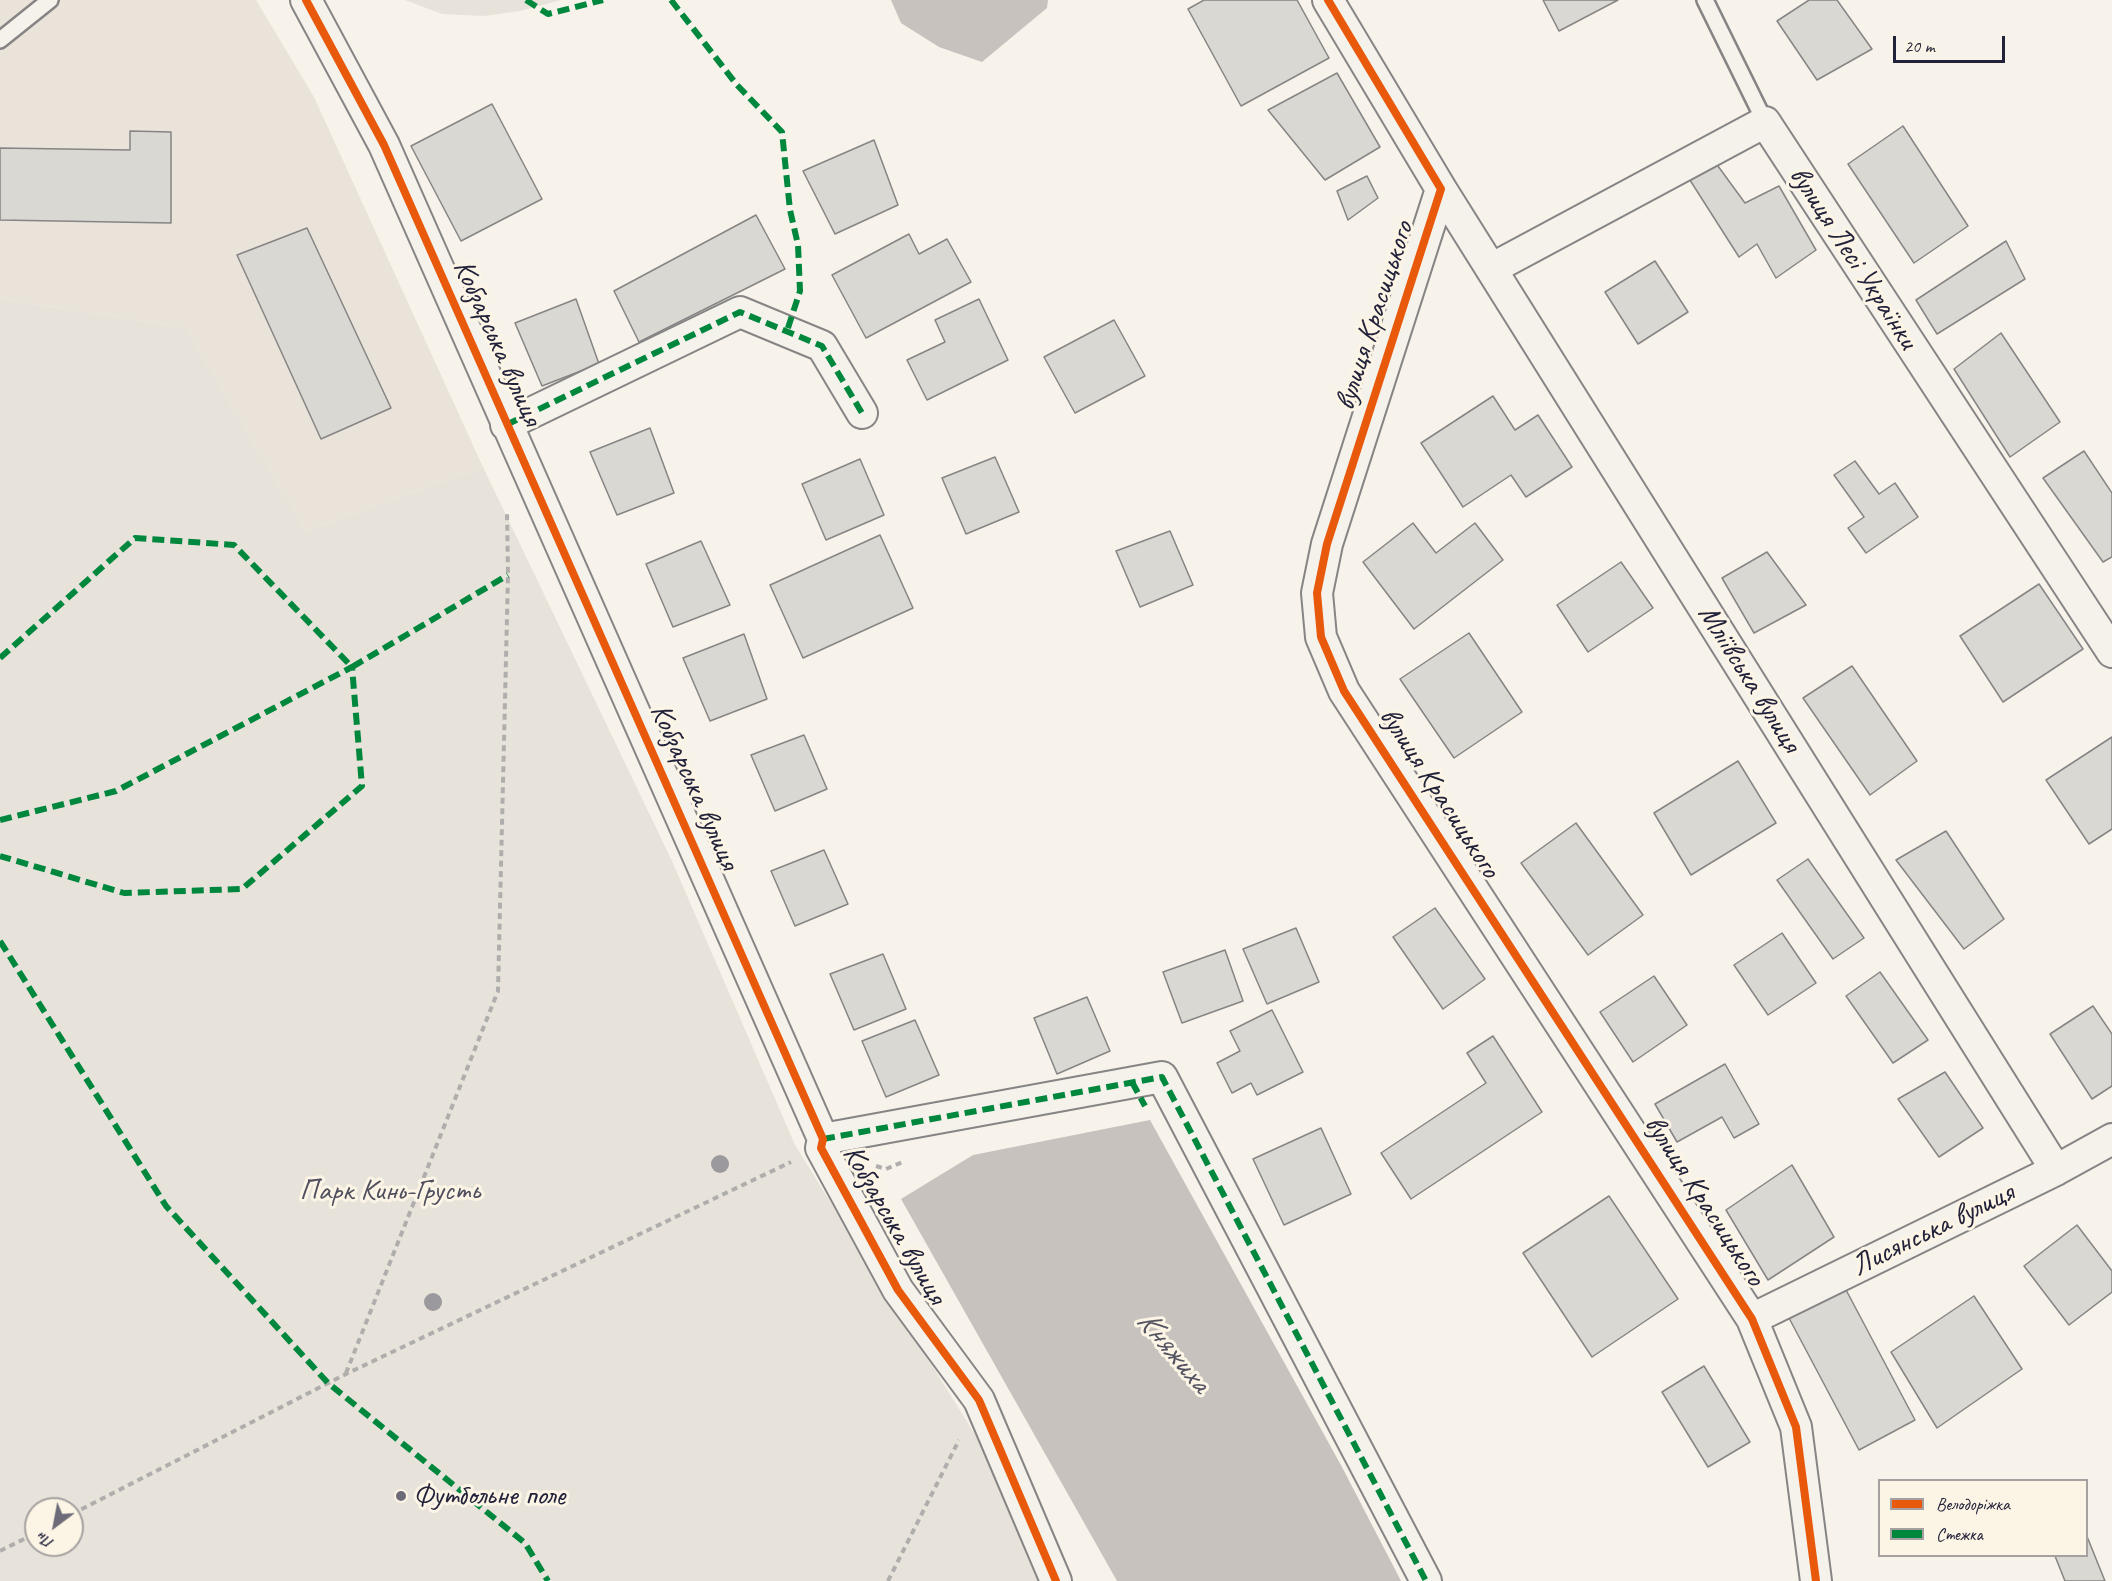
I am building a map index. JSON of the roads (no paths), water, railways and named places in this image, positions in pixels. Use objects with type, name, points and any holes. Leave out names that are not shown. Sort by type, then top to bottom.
[{"type":"street","name":"Кобзарська вулиця","points":[[306,0],[384,145],[822,1143],[898,1290],[979,1401],[1056,1581]]},
{"type":"street","name":"вулиця Красицького","points":[[1328,0],[1441,189],[1327,544],[1317,593],[1321,637],[1344,690],[1752,1318],[1796,1427],[1816,1581]]},
{"type":"street","points":[[1491,269],[1765,122]]},
{"type":"street","name":"вулиця Лесі Українки","points":[[1765,122],[2112,652]]},
{"type":"street","name":"Мліївська вулиця","points":[[1441,189],[2056,1170]]},
{"type":"street","points":[[506,425],[740,312],[822,346],[862,413]]},
{"type":"street","points":[[822,1143],[1162,1077],[1426,1581]]},
{"type":"street","name":"Лисянська вулиця","points":[[1752,1318],[2056,1170],[2112,1139]]},
{"type":"lane","points":[[0,40],[50,0]]},
{"type":"lane","points":[[1705,0],[1765,122]]},
{"type":"water","points":[[891,0],[1048,0],[1047,8],[982,62],[939,47],[901,23]]},
{"type":"water","name":"Княжиха","points":[[1150,1120],[1342,1467],[1401,1581],[1117,1581],[901,1199],[973,1155]]},
{"type":"place","name":"Футбольне поле","points":[[401,1496]]},
{"type":"park label","name":"Парк Кинь-Грусть","points":[[390,1191]]}]
